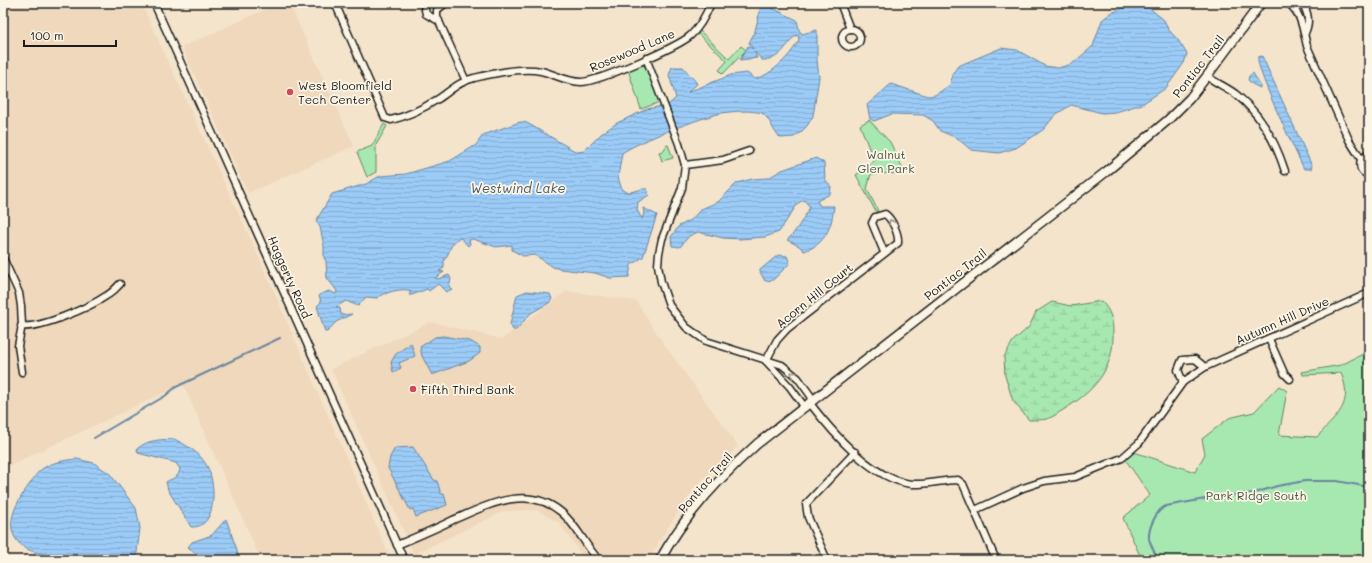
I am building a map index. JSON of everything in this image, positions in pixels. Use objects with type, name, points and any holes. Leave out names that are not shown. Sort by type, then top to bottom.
[{"type":"main road","name":"Pontiac Trail","points":[[660,560],[685,522],[730,468],[809,402],[1130,152],[1178,111],[1207,76],[1261,3]]},
{"type":"street","name":"Haggerty Road","points":[[154,3],[404,560]]},
{"type":"street","name":"Rosewood Lane","points":[[335,3],[388,120],[418,111],[466,81],[494,74],[530,70],[545,72],[572,82],[583,82],[598,79],[689,37],[702,21],[711,3]]},
{"type":"street","points":[[426,3],[424,5],[426,14],[439,21]]},
{"type":"street","points":[[445,3],[437,10],[439,21],[466,81]]},
{"type":"street","points":[[840,3],[850,29]]},
{"type":"street","points":[[1288,3],[1297,12],[1305,33],[1307,46],[1349,140],[1361,159],[1361,170],[1369,175]]},
{"type":"street","points":[[1302,3],[1308,14],[1309,25],[1305,33]]},
{"type":"street","points":[[646,58],[675,133],[685,165],[682,188],[662,239],[659,253],[658,265],[661,282],[669,305],[686,327],[706,341],[782,364],[790,371],[809,402],[826,424],[874,468],[899,482],[930,484],[958,480],[962,484],[975,510],[996,560]]},
{"type":"street","points":[[1207,76],[1239,96],[1261,121],[1275,147],[1285,171]]},
{"type":"street","points":[[685,165],[723,160],[749,151]]},
{"type":"street","points":[[1361,159],[1369,154]]},
{"type":"street","name":"Acorn Hill Court","points":[[766,360],[777,340],[787,328],[884,252],[894,246],[898,239],[892,221],[885,214],[875,217],[872,224],[884,252]]},
{"type":"street","points":[[3,258],[18,293],[21,306],[21,326],[18,346],[22,372]]},
{"type":"street","points":[[21,326],[38,326],[50,322],[107,296],[120,284]]},
{"type":"street","name":"Autumn Hill Drive","points":[[975,510],[1023,488],[1044,481],[1075,477],[1122,458],[1139,443],[1183,382],[1205,367],[1369,293]]},
{"type":"street","points":[[1269,339],[1284,373],[1290,379]]},
{"type":"street","points":[[1183,382],[1178,370],[1182,360],[1195,358],[1205,367]]},
{"type":"street","points":[[766,360],[790,387],[809,402]]},
{"type":"street","points":[[827,560],[808,517],[806,504],[855,452]]},
{"type":"street","points":[[397,545],[491,504],[509,498],[524,497],[541,501],[562,513],[599,560]]},
{"type":"shaded area","points":[[3,3],[141,3],[261,262],[391,560],[261,560],[183,384],[6,467],[3,460]]},
{"type":"shaded area","name":"West Bloomfield Tech Center","points":[[280,3],[289,3],[354,146],[248,193],[182,47]]},
{"type":"shaded area","points":[[567,291],[636,301],[663,343],[738,446],[695,487],[666,530],[649,560],[586,560],[559,523],[537,510],[504,511],[414,554],[331,369],[431,322],[502,339]]},
{"type":"green space","points":[[699,30],[729,59],[741,46],[746,50],[723,74],[719,70],[727,61],[697,33]]},
{"type":"green space","points":[[641,65],[646,67],[660,102],[641,109],[628,70]]},
{"type":"green space","name":"Walnut Glen Park","points":[[869,120],[890,142],[905,173],[871,174],[867,189],[878,211],[876,212],[856,175],[874,161],[860,125]]},
{"type":"green space","points":[[384,124],[387,126],[376,145],[376,172],[367,177],[357,152],[372,146]]},
{"type":"green space","points":[[667,145],[673,158],[662,161],[659,152],[663,151]]},
{"type":"green space","points":[[1101,301],[1109,312],[1113,329],[1110,359],[1100,379],[1084,396],[1053,416],[1047,419],[1029,420],[1013,401],[1005,376],[1004,357],[1013,341],[1029,327],[1036,312],[1052,302],[1071,306]]},
{"type":"green space","name":"Park Ridge South","points":[[1369,339],[1369,557],[1366,560],[1142,560],[1123,518],[1150,495],[1125,459],[1134,452],[1195,472],[1205,454],[1202,439],[1229,418],[1254,412],[1279,386],[1287,391],[1279,435],[1317,437],[1337,416],[1341,409],[1346,393],[1345,384],[1341,373],[1303,375],[1302,372],[1341,365],[1363,354]]},
{"type":"water","points":[[1135,3],[1147,6],[1164,20],[1168,29],[1178,40],[1187,54],[1184,63],[1166,88],[1142,104],[1116,112],[1102,113],[1071,105],[1055,115],[1044,129],[1016,148],[999,153],[971,150],[957,138],[940,131],[933,121],[923,115],[892,114],[874,121],[870,119],[867,105],[891,84],[928,96],[935,95],[950,85],[953,73],[958,66],[1001,48],[1017,50],[1045,66],[1058,68],[1072,64],[1093,46],[1102,20],[1111,13]]},
{"type":"water","name":"Westwind Lake","points":[[766,5],[797,20],[799,30],[802,34],[817,30],[817,60],[819,77],[813,116],[807,126],[800,133],[794,137],[781,138],[762,113],[742,111],[722,113],[700,119],[671,130],[642,142],[622,153],[618,177],[622,190],[632,192],[647,189],[649,195],[638,202],[637,210],[642,219],[644,213],[643,208],[657,215],[643,257],[631,265],[629,277],[610,278],[595,273],[560,269],[553,267],[535,255],[523,256],[512,250],[512,245],[496,247],[473,239],[469,240],[470,244],[468,246],[461,238],[452,244],[444,260],[444,268],[439,271],[444,272],[435,278],[438,279],[449,275],[451,279],[449,286],[452,289],[446,292],[438,284],[429,291],[427,289],[412,295],[409,295],[411,291],[398,290],[384,294],[377,298],[366,297],[358,306],[346,301],[336,307],[340,308],[341,315],[352,314],[336,322],[327,332],[325,332],[317,306],[321,302],[319,295],[329,291],[336,294],[337,291],[327,278],[324,246],[320,227],[316,221],[332,194],[366,184],[380,176],[406,174],[450,161],[476,145],[483,135],[520,122],[527,123],[573,150],[578,152],[584,151],[601,134],[617,123],[647,109],[668,105],[676,98],[669,75],[672,67],[683,67],[696,82],[697,84],[688,92],[731,75],[747,73],[755,79],[761,77],[780,64],[796,46],[799,40],[798,35],[795,36],[777,56],[768,60],[762,60],[754,51],[757,58],[740,60],[748,46],[753,49],[749,43],[755,31],[761,6]]},
{"type":"water","points":[[1262,56],[1312,166],[1311,169],[1304,169],[1269,93],[1259,65],[1258,57]]},
{"type":"water","points":[[1253,73],[1260,85],[1260,88],[1248,80],[1249,76]]},
{"type":"water","points":[[816,158],[824,163],[825,179],[831,187],[830,194],[817,201],[820,206],[834,206],[829,228],[826,234],[822,240],[811,248],[804,251],[799,246],[787,240],[796,230],[810,207],[804,200],[798,203],[779,232],[765,237],[740,239],[723,238],[698,232],[689,236],[680,247],[672,246],[671,237],[679,226],[691,220],[701,209],[718,202],[737,183],[752,179],[768,178],[782,170]]},
{"type":"water","points":[[778,255],[787,256],[790,263],[773,280],[765,281],[760,270]]},
{"type":"water","points":[[527,291],[550,294],[552,299],[549,303],[531,313],[516,330],[513,330],[510,324],[517,295]]},
{"type":"water","points":[[443,336],[470,341],[480,347],[480,353],[469,361],[432,375],[422,356],[420,347],[435,337]]},
{"type":"water","points":[[411,343],[415,356],[399,363],[401,368],[393,372],[391,362],[396,354]]},
{"type":"water","points":[[174,439],[197,453],[204,461],[210,473],[213,493],[212,503],[210,513],[206,521],[200,526],[191,527],[168,490],[166,482],[178,475],[180,469],[176,463],[138,453],[137,449],[145,443]]},
{"type":"water","points":[[413,447],[434,480],[437,481],[441,494],[444,494],[447,505],[416,517],[413,509],[410,510],[388,468],[390,457],[395,448]]},
{"type":"water","points":[[77,459],[94,463],[110,474],[136,508],[140,528],[136,560],[79,560],[50,556],[25,548],[17,541],[13,534],[12,517],[19,500],[35,476],[40,470],[54,463]]},
{"type":"water","points":[[226,519],[237,550],[238,560],[205,557],[199,555],[188,547],[192,542],[212,535]]},
{"type":"waterway","points":[[94,438],[165,396],[176,387],[280,338]]},
{"type":"waterway","points":[[1158,560],[1150,542],[1149,535],[1151,525],[1156,516],[1159,511],[1166,506],[1222,496],[1255,493],[1277,486],[1305,481],[1337,481],[1369,487]]},
{"type":"place","name":"West Bloomfield Tech Center","points":[[290,92]]},
{"type":"place","name":"Fifth Third Bank","points":[[413,389]]}]
